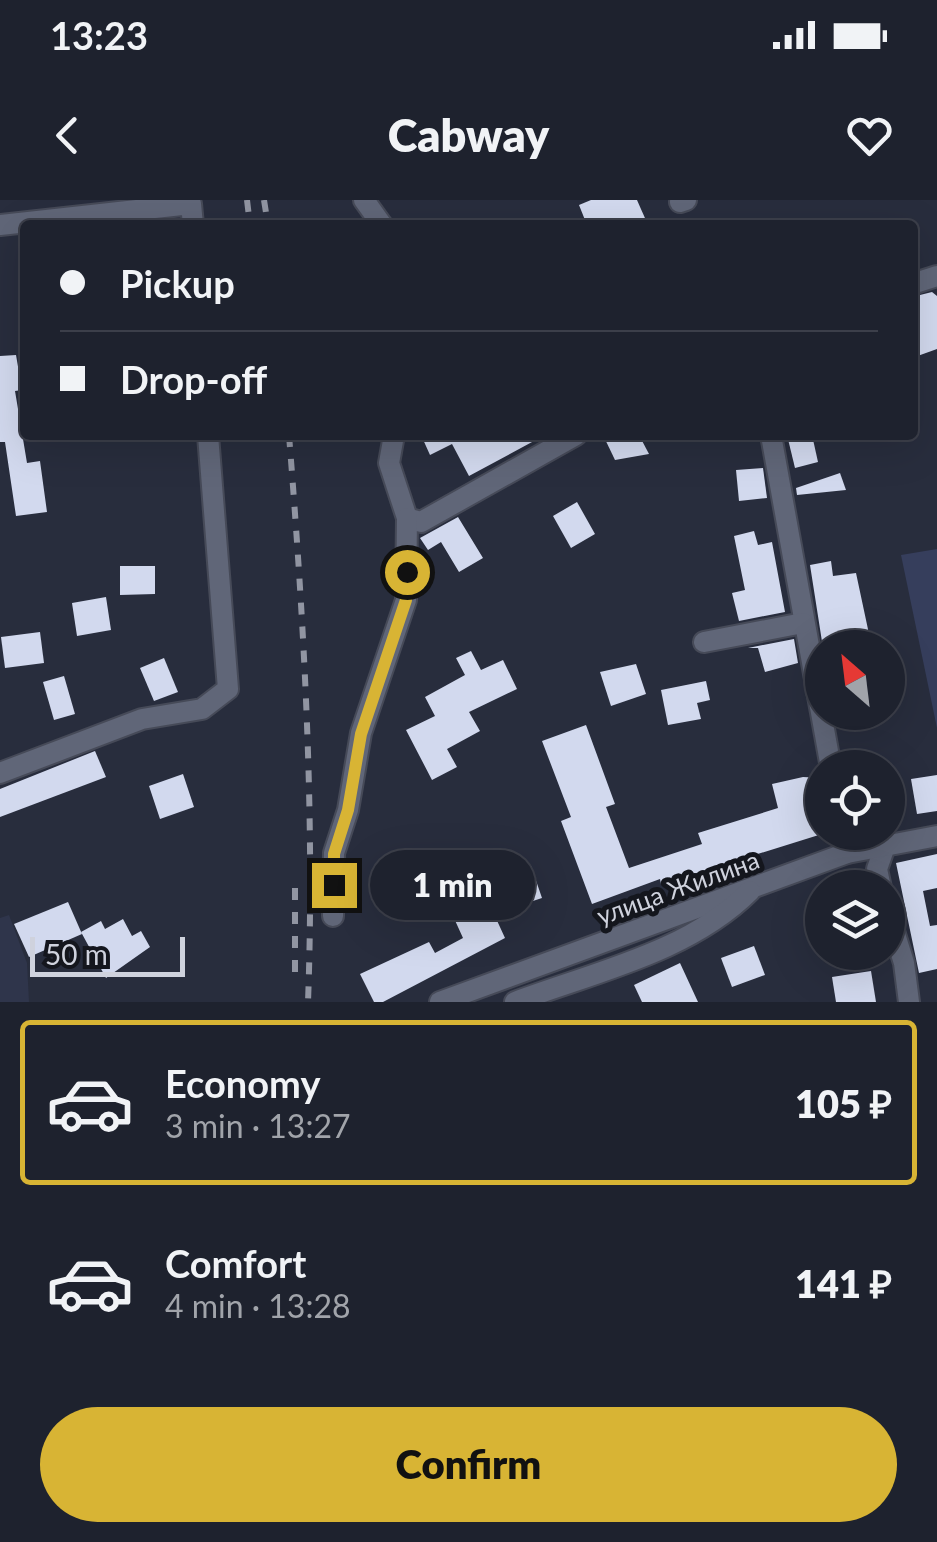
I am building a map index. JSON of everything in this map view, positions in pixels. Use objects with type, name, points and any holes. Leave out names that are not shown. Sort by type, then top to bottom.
[{"type":"street","points":[[87,220],[192,214]]},
{"type":"street","points":[[0,773],[142,718],[202,709],[228,689],[208,440]]},
{"type":"street","points":[[333,916],[334,854],[348,810],[361,734],[406,600],[414,520],[389,463],[393,440]]},
{"type":"street","points":[[414,520],[566,440]]},
{"type":"street","points":[[772,440],[828,750]]},
{"type":"street","points":[[704,642],[803,622]]},
{"type":"street","name":"улица Жилина","points":[[905,842],[937,836]]},
{"type":"street","name":"улица Жилина","points":[[440,1002],[754,887],[831,850]]},
{"type":"street","points":[[515,1002],[691,936],[730,910],[754,887]]},
{"type":"street","points":[[905,970],[909,1002]]},
{"type":"shaded area","points":[[937,549],[937,728],[901,555]]},
{"type":"shaded area","points":[[9,915],[27,963],[29,1002],[0,1002],[0,918]]},
{"type":"building","points":[[591,200],[637,200],[646,220],[585,220],[579,205]]},
{"type":"building","points":[[932,292],[937,296],[937,349],[918,356],[918,296]]},
{"type":"building","points":[[16,355],[20,440],[23,440],[27,463],[40,461],[47,512],[16,516],[5,442],[0,442],[0,356]]},
{"type":"building","points":[[423,440],[536,440],[469,476],[452,444],[430,455]]},
{"type":"building","points":[[605,440],[642,440],[649,454],[615,460]]},
{"type":"building","points":[[788,440],[813,440],[818,462],[795,468]]},
{"type":"building","points":[[763,468],[767,498],[739,501],[736,470]]},
{"type":"building","points":[[840,473],[846,490],[797,495],[796,488]]},
{"type":"building","points":[[577,502],[595,534],[571,548],[553,516]]},
{"type":"building","points":[[458,517],[483,558],[459,572],[441,542],[428,550],[420,538]]},
{"type":"building","points":[[754,531],[758,545],[772,542],[785,612],[739,621],[732,593],[745,590],[734,536]]},
{"type":"building","points":[[831,561],[833,576],[856,573],[868,630],[820,630],[810,565]]},
{"type":"building","points":[[120,566],[155,566],[155,594],[120,595]]},
{"type":"building","points":[[106,597],[111,630],[77,636],[72,603]]},
{"type":"building","points":[[40,632],[44,663],[5,668],[1,637]]},
{"type":"building","points":[[794,639],[798,663],[765,672],[758,648],[748,648]]},
{"type":"building","points":[[471,651],[481,670],[503,660],[517,689],[469,712],[480,731],[447,749],[457,767],[432,780],[406,730],[435,716],[425,697],[465,675],[456,658]]},
{"type":"building","points":[[164,658],[178,692],[154,701],[140,668]]},
{"type":"building","points":[[636,664],[646,694],[611,706],[600,672]]},
{"type":"building","points":[[64,676],[75,714],[54,720],[43,682]]},
{"type":"building","points":[[706,681],[710,700],[697,703],[701,719],[668,725],[661,690]]},
{"type":"building","points":[[586,725],[615,804],[606,807],[629,868],[702,844],[698,833],[778,808],[772,784],[803,777],[805,839],[661,884],[660,879],[592,904],[561,821],[571,817],[542,741]]},
{"type":"building","points":[[95,751],[106,777],[0,817],[0,789]]},
{"type":"building","points":[[183,774],[194,807],[160,819],[149,786]]},
{"type":"building","points":[[937,775],[937,811],[917,814],[911,779]]},
{"type":"building","points":[[937,854],[937,888],[923,891],[930,926],[937,925],[937,969],[919,973],[905,906],[905,870],[897,870],[896,863]]},
{"type":"building","points":[[531,866],[542,898],[494,914],[505,938],[383,1002],[374,1002],[360,974],[429,942],[435,953],[463,938],[448,905],[500,881],[499,877]]},
{"type":"building","points":[[68,902],[82,934],[29,957],[14,924]]},
{"type":"building","points":[[123,919],[132,936],[141,931],[150,947],[106,978],[81,932],[101,921],[105,929]]},
{"type":"building","points":[[754,946],[765,975],[732,987],[721,958]]},
{"type":"building","points":[[680,963],[698,1002],[642,1002],[634,985]]},
{"type":"building","points":[[871,971],[876,1002],[836,1002],[832,977]]},
{"type":"railway","points":[[247,200],[249,220]]},
{"type":"railway","points":[[264,200],[267,220]]},
{"type":"railway","points":[[289,440],[307,718],[308,1002]]},
{"type":"railway","points":[[295,887],[295,972]]},
{"type":"route","points":[[334,885],[334,854],[348,810],[361,734],[406,600],[407,572]]}]
